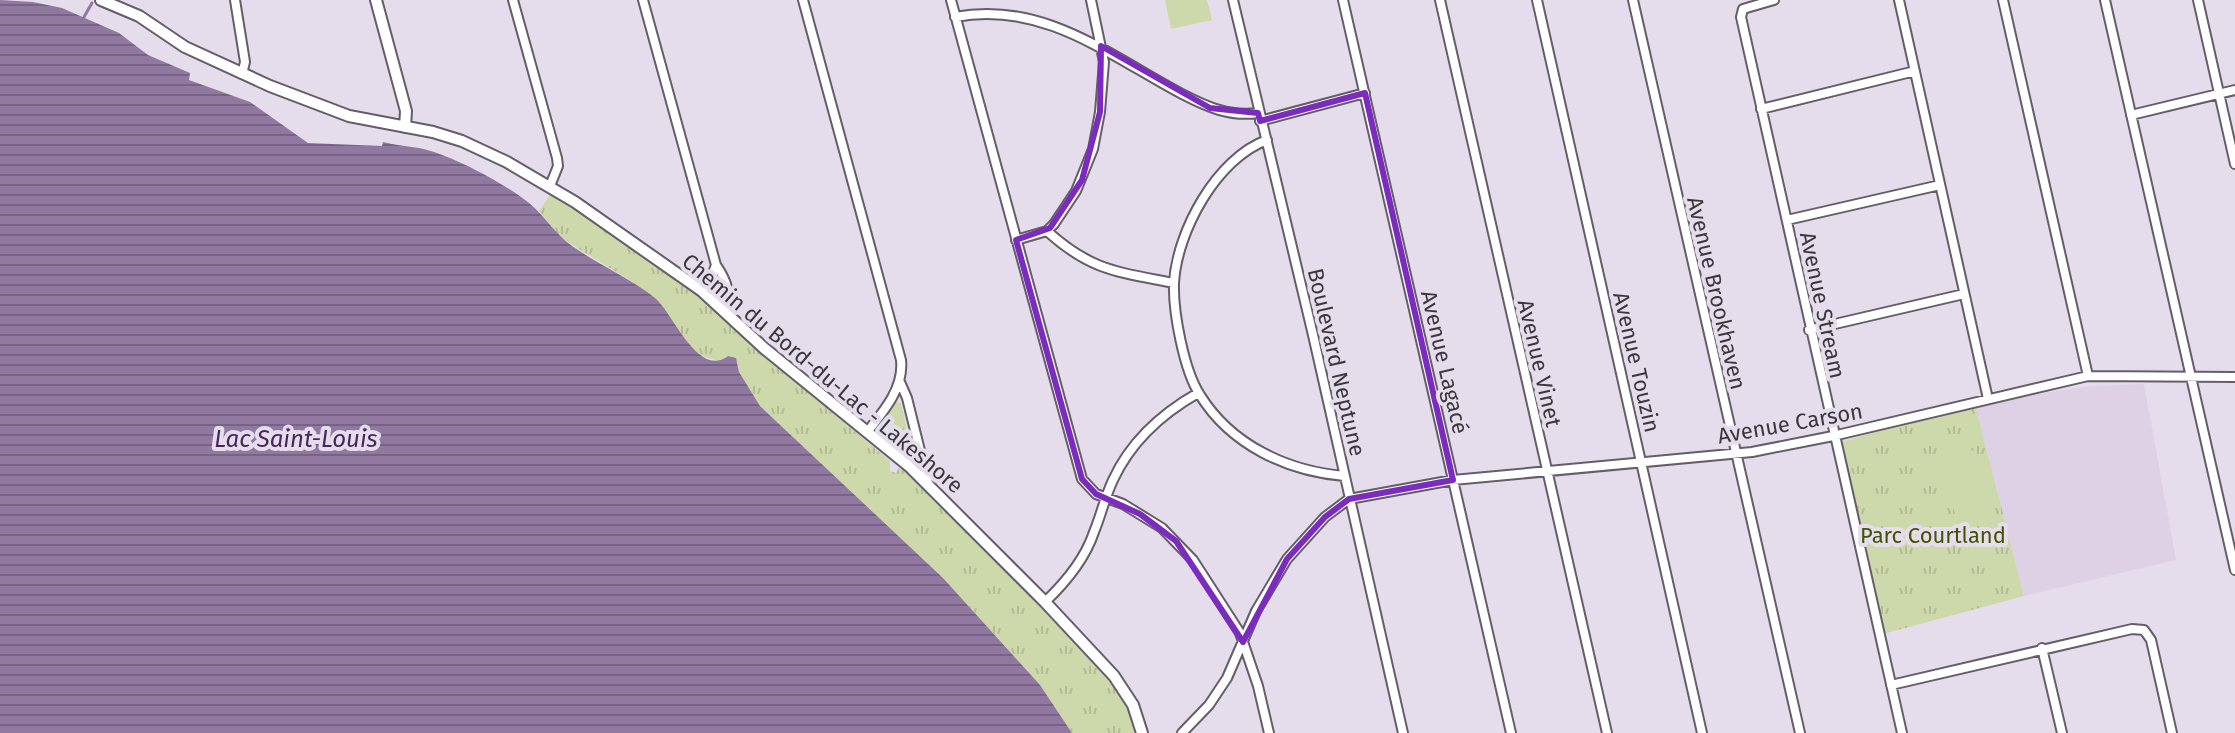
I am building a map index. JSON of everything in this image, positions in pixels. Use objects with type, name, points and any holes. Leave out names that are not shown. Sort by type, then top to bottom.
[{"type":"street","name":"Chemin du Bord-du-Lac - Lakeshore","points":[[101,0],[145,18],[185,47],[242,74],[338,112],[462,141],[507,162],[550,186],[702,291],[765,349],[928,483],[1045,602],[1124,689],[1142,733]]},
{"type":"street","points":[[235,0],[245,62],[242,74]]},
{"type":"street","points":[[376,0],[406,111],[405,127]]},
{"type":"street","points":[[513,0],[557,158],[558,166],[550,186]]},
{"type":"street","points":[[643,0],[716,265],[729,298],[724,310]]},
{"type":"street","points":[[803,0],[900,354],[900,382],[907,398],[928,483]]},
{"type":"street","points":[[951,0],[1080,475],[1091,491],[1148,518],[1182,547],[1216,594],[1243,642],[1269,733]]},
{"type":"street","points":[[1016,240],[1047,231],[1076,191],[1095,142],[1103,78],[1101,46],[1091,0]]},
{"type":"street","name":"Boulevard Neptune","points":[[1233,0],[1403,733]]},
{"type":"street","name":"Avenue Lagacé","points":[[1343,0],[1511,733]]},
{"type":"street","name":"Avenue Vinet","points":[[1440,0],[1607,733]]},
{"type":"street","name":"Avenue Touzin","points":[[1537,0],[1702,733]]},
{"type":"street","name":"Avenue Brookhaven","points":[[1633,0],[1800,733]]},
{"type":"street","name":"Avenue Stream","points":[[1774,0],[1743,9],[1741,17],[1902,733]]},
{"type":"street","points":[[1899,0],[1988,399]]},
{"type":"street","points":[[2003,0],[2088,376]]},
{"type":"street","points":[[2105,0],[2235,570]]},
{"type":"street","points":[[2198,0],[2235,164]]},
{"type":"street","points":[[955,17],[992,11],[1035,16],[1101,46],[1210,108],[1259,117],[1365,93]]},
{"type":"street","points":[[1761,109],[1915,71]]},
{"type":"street","points":[[2131,115],[2235,90]]},
{"type":"street","points":[[1267,140],[1248,148],[1220,175],[1202,200],[1181,250],[1174,283],[1186,358],[1198,393],[1242,441],[1283,463],[1316,473],[1344,476]]},
{"type":"street","points":[[1787,220],[1940,185]]},
{"type":"street","points":[[1047,231],[1082,259],[1112,271],[1174,283]]},
{"type":"street","points":[[702,291],[716,265]]},
{"type":"street","points":[[1809,330],[1964,294]]},
{"type":"street","name":"Avenue Carson","points":[[1349,499],[1453,480],[1736,453],[1833,436],[2088,376],[2235,377]]},
{"type":"street","points":[[867,432],[900,382]]},
{"type":"street","points":[[1045,602],[1083,556],[1118,470],[1145,431],[1198,393]]},
{"type":"street","points":[[1182,733],[1201,715],[1233,669],[1256,611],[1287,559],[1325,517],[1349,499]]},
{"type":"street","points":[[1891,685],[2042,648],[2132,629],[2144,630],[2151,640],[2172,733]]},
{"type":"street","points":[[2042,648],[2062,733]]},
{"type":"highlighted area","points":[[1101,46],[1210,108],[1258,113],[1260,121],[1365,93],[1453,480],[1349,499],[1325,517],[1287,559],[1243,642],[1176,541],[1140,514],[1096,494],[1082,479],[1016,240],[1050,228],[1082,180],[1100,112]]},
{"type":"shaded area","points":[[2144,384],[2176,560],[2024,596],[1975,404],[2089,386]]},
{"type":"green space","points":[[1165,0],[1207,0],[1212,20],[1171,29]]},
{"type":"green space","points":[[551,193],[704,299],[755,348],[890,461],[890,471],[896,473],[899,468],[907,472],[1086,651],[1118,692],[1136,733],[1072,733],[1040,685],[943,578],[760,406],[739,372],[738,363],[728,356],[721,362],[702,356],[633,282],[561,238],[539,211]]},
{"type":"green space","points":[[896,402],[901,403],[914,459],[878,431]]},
{"type":"green space","name":"Parc Courtland","points":[[1975,404],[2024,596],[1879,635],[1840,442]]},
{"type":"green space","points":[[1975,450],[1994,518],[1958,526],[1940,458]]},
{"type":"water","name":"Lac Saint-Louis","points":[[0,0],[62,8],[119,33],[148,55],[190,73],[189,80],[250,102],[308,143],[382,146],[383,142],[432,151],[491,178],[518,195],[572,246],[655,298],[696,352],[706,359],[717,361],[728,356],[736,358],[739,372],[760,406],[943,578],[1040,685],[1072,733],[0,733]]},
{"type":"waterway","points":[[84,17],[92,3]]}]
